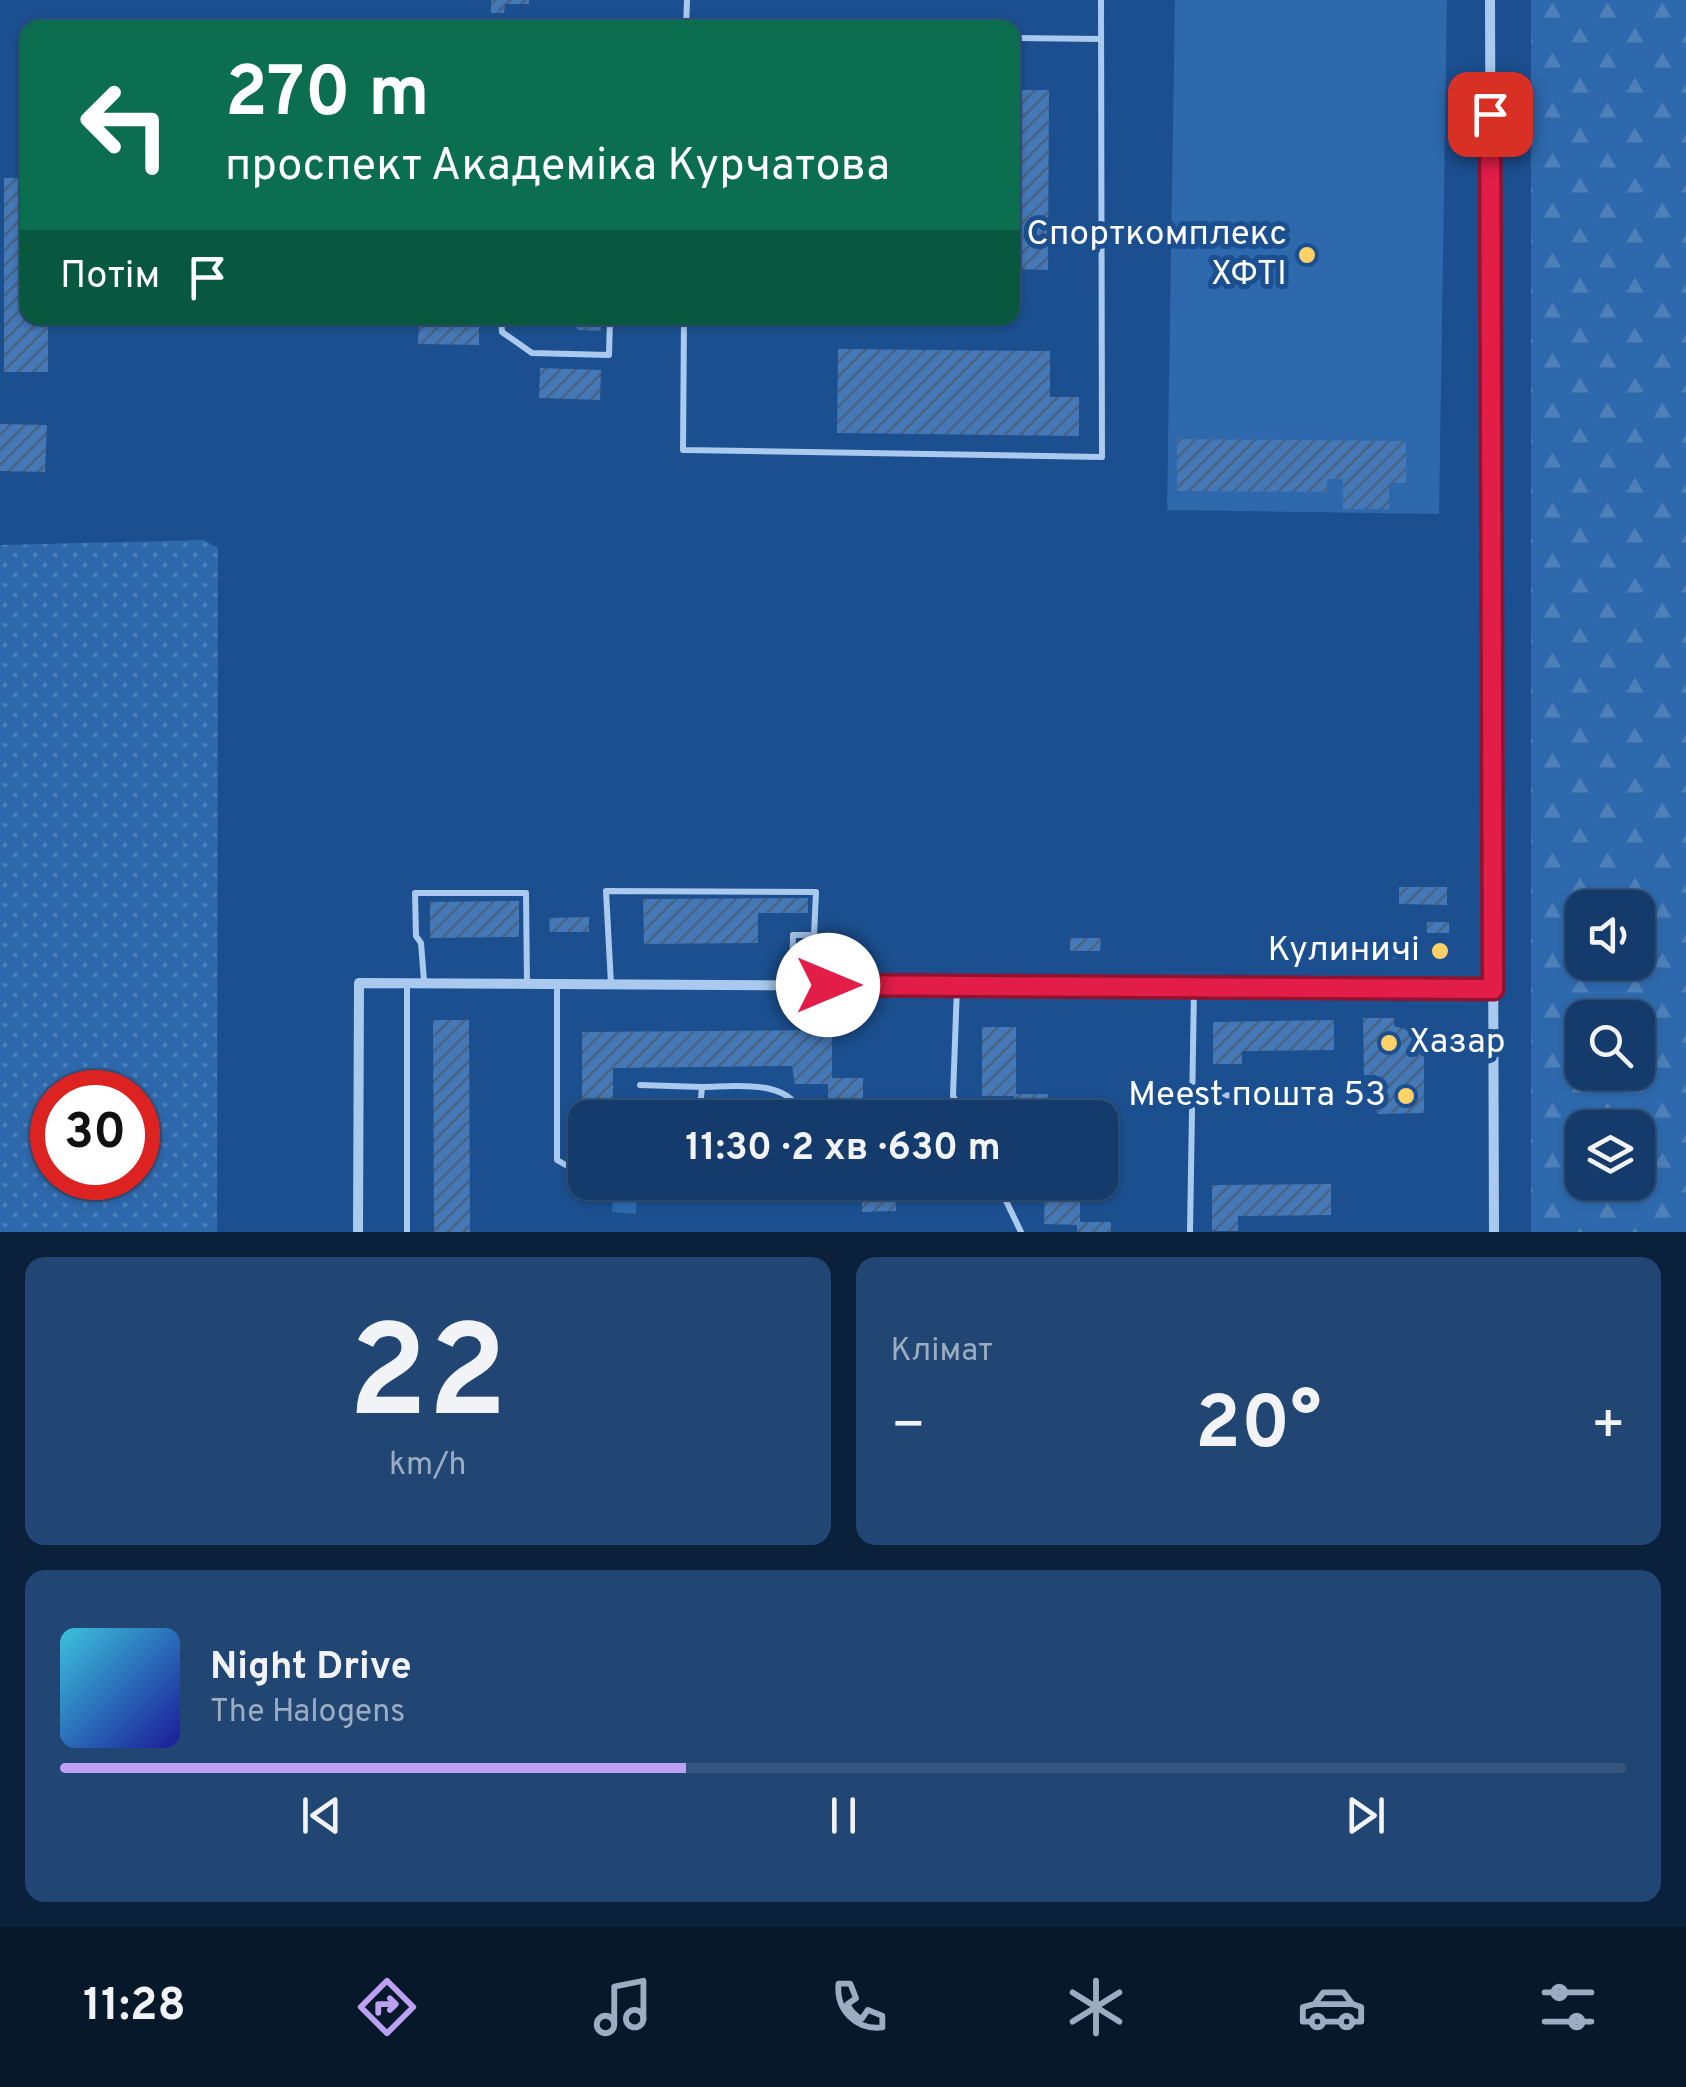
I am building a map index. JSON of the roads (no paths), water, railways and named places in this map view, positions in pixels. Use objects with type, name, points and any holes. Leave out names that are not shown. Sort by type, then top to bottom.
[{"type":"street","points":[[1490,0],[1494,1232]]},
{"type":"street","points":[[358,1232],[359,983],[1493,989]]},
{"type":"lane","points":[[684,325],[683,450],[1102,457],[1102,0]]},
{"type":"lane","points":[[1020,38],[1102,38]]},
{"type":"lane","points":[[501,325],[502,332],[532,353],[609,355],[610,325]]},
{"type":"lane","points":[[424,982],[416,936],[416,892],[526,892],[527,984]]},
{"type":"lane","points":[[611,984],[606,892],[816,892],[814,935],[792,936],[792,985]]},
{"type":"lane","points":[[407,983],[407,1232]]},
{"type":"lane","points":[[557,984],[557,1160],[568,1166]]},
{"type":"lane","points":[[955,1100],[957,986]]},
{"type":"lane","points":[[1190,1232],[1194,987]]},
{"type":"lane","points":[[640,1086],[775,1088],[789,1100]]},
{"type":"lane","points":[[701,1100],[702,1087]]},
{"type":"lane","points":[[1194,1095],[1285,1096]]},
{"type":"lane","points":[[1005,1200],[1020,1232]]},
{"type":"place","name":"Спорткомплекс ХФТІ","points":[[1307,255]]},
{"type":"place","name":"Кулиничі","points":[[1440,951]]},
{"type":"place","name":"Хазар","points":[[1389,1043]]},
{"type":"place","name":"Meest пошта 53","points":[[1406,1096]]}]
